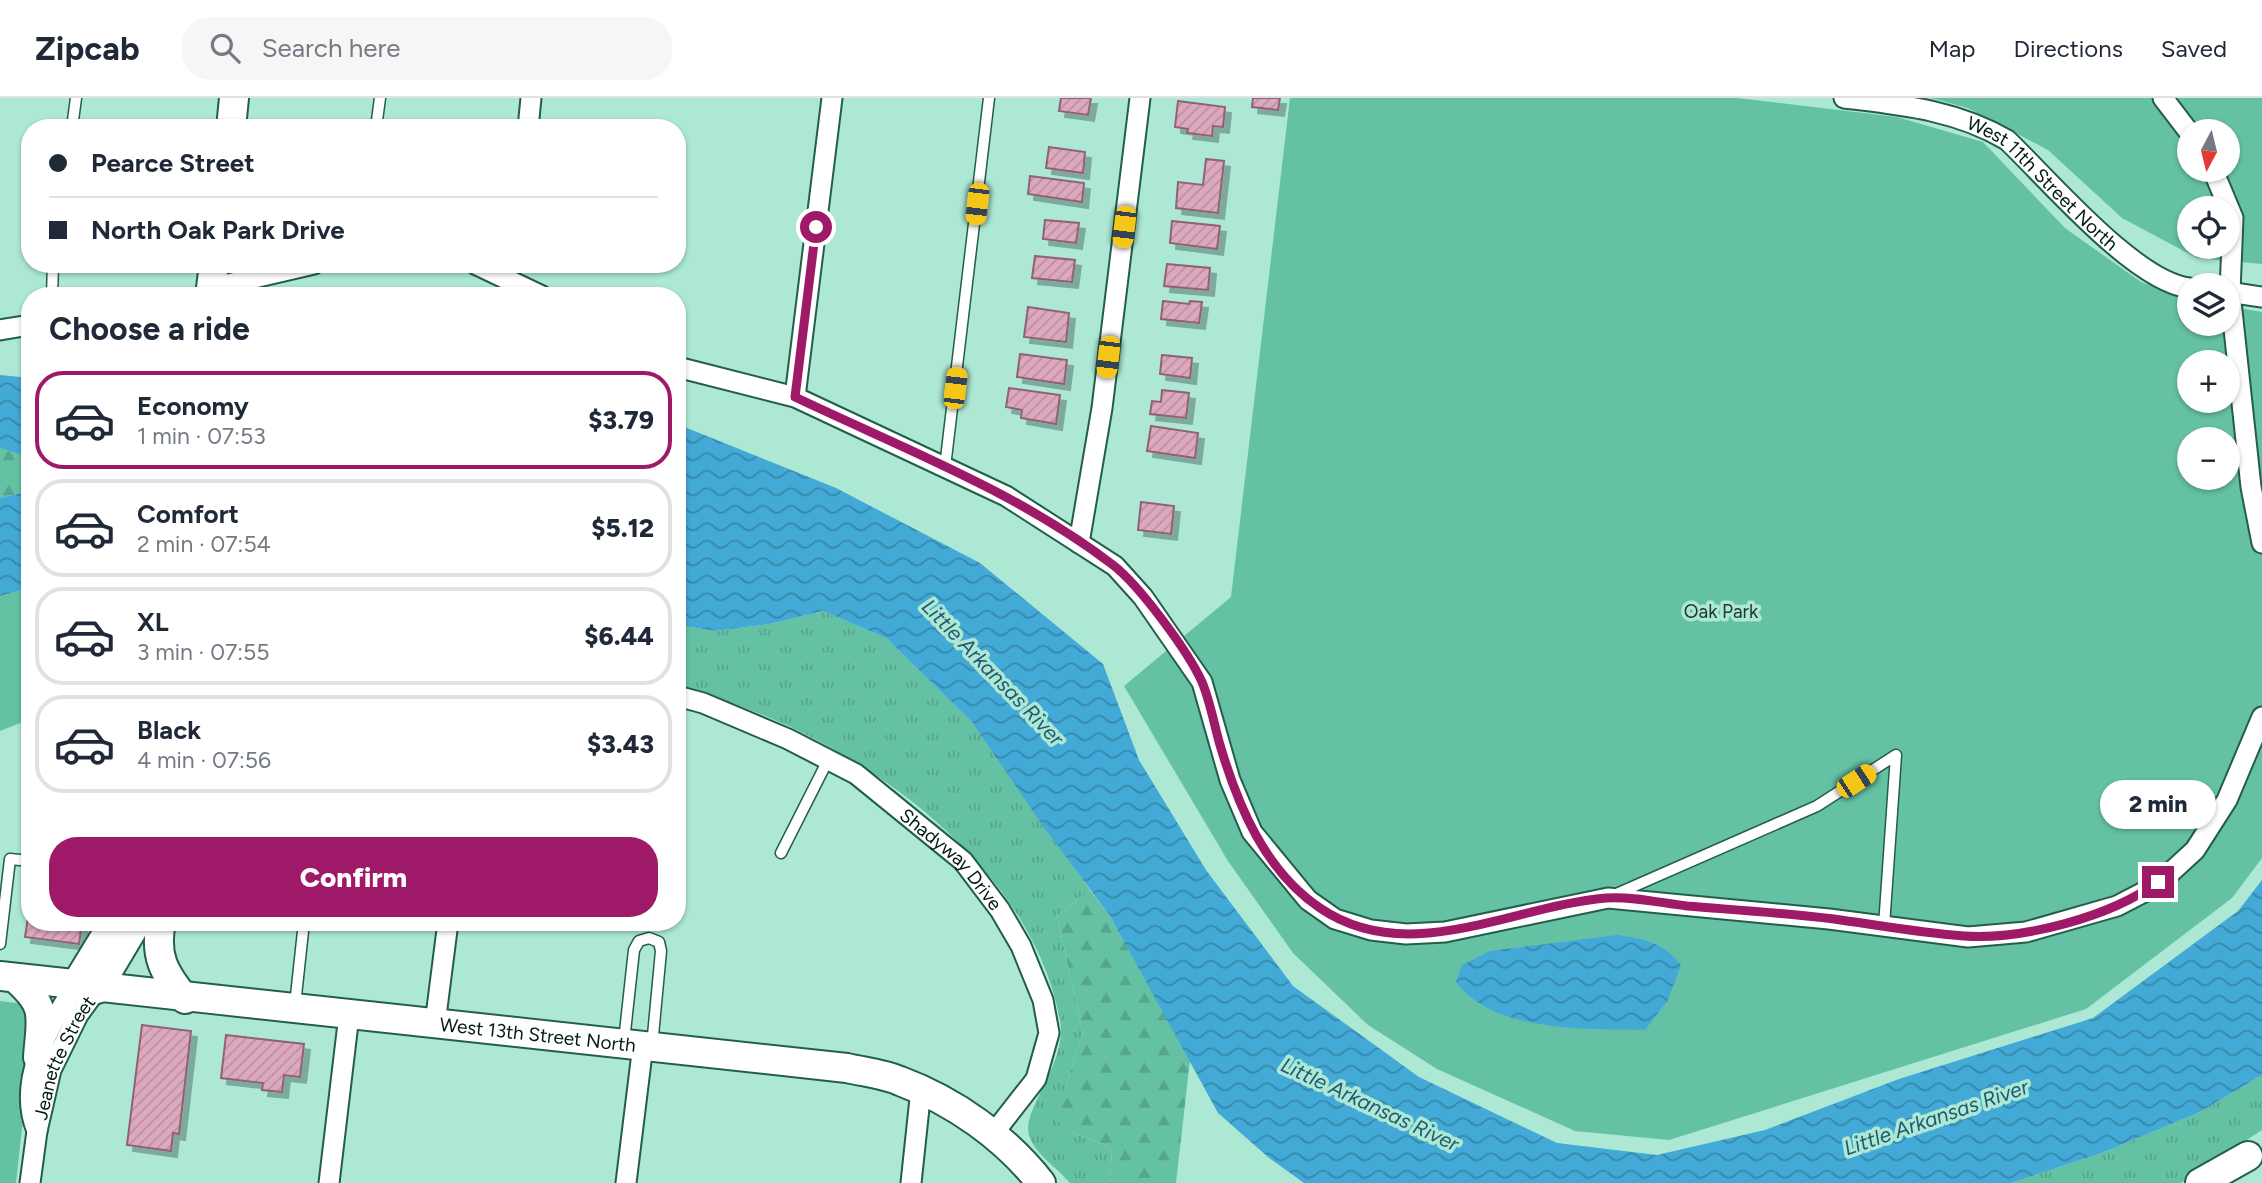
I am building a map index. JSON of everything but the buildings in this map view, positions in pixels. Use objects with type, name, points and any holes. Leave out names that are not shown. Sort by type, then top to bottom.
[{"type":"street","points":[[231,119],[234,98]]},
{"type":"street","points":[[529,119],[531,98]]},
{"type":"street","points":[[795,397],[832,98]]},
{"type":"street","points":[[1079,543],[1102,408],[1140,98]]},
{"type":"street","name":"West 11th Street North","points":[[1844,98],[1926,107],[1991,131],[2007,140],[2116,249],[2143,268],[2177,286]]},
{"type":"street","points":[[2163,98],[2179,119]]},
{"type":"street","points":[[2218,182],[2233,218],[2230,273]]},
{"type":"street","points":[[212,283],[266,273]]},
{"type":"street","points":[[513,273],[531,287]]},
{"type":"street","points":[[2240,294],[2262,297]]},
{"type":"street","points":[[0,330],[21,326]]},
{"type":"street","points":[[2234,336],[2251,487],[2262,543]]},
{"type":"street","points":[[686,369],[795,397],[1006,496],[1115,566],[1175,640],[1202,682],[1230,780],[1252,832],[1308,900],[1335,919],[1371,930],[1406,934],[1445,932],[1608,898],[1968,937],[2026,932],[2117,906],[2146,891],[2186,858],[2228,800],[2262,717]]},
{"type":"street","name":"Shadyway Drive","points":[[686,698],[703,703],[856,774],[963,861],[1000,909],[1021,946],[1043,1000],[1049,1033],[1036,1079],[993,1134]]},
{"type":"street","points":[[86,987],[110,931]]},
{"type":"street","points":[[86,987],[130,931]]},
{"type":"street","points":[[160,931],[157,940],[159,960],[167,977],[185,999]]},
{"type":"street","points":[[435,1024],[447,931]]},
{"type":"street","points":[[8,977],[34,995],[41,1009],[38,1057]]},
{"type":"street","name":"West 13th Street North","points":[[8,977],[185,999],[847,1068],[897,1079],[921,1090],[993,1134],[1041,1183]]},
{"type":"street","name":"Jeanette Street","points":[[37,1130],[29,1102],[38,1057],[58,1012],[86,987]]},
{"type":"street","name":"Jeanette Street","points":[[30,1183],[37,1130],[51,1070],[78,1015],[86,987]]},
{"type":"street","points":[[329,1183],[349,1015]]},
{"type":"street","points":[[626,1183],[640,1045]]},
{"type":"street","points":[[911,1183],[921,1090]]},
{"type":"street","points":[[2200,1183],[2251,1161]]},
{"type":"street","points":[[2224,1183],[2251,1161]]},
{"type":"lane","points":[[73,119],[76,98]]},
{"type":"lane","points":[[377,119],[380,98]]},
{"type":"lane","points":[[945,467],[989,98]]},
{"type":"lane","points":[[1608,898],[1817,806],[1896,755],[1884,926]]},
{"type":"lane","points":[[781,853],[828,760]]},
{"type":"lane","points":[[0,944],[10,859],[21,860]]},
{"type":"lane","points":[[294,1009],[303,931]]},
{"type":"lane","points":[[649,938],[659,942],[661,951],[640,1045],[634,950],[639,941],[649,938]]},
{"type":"green space","name":"Oak Park","points":[[1290,98],[1737,98],[1897,117],[1983,142],[2065,228],[2141,282],[2177,293],[2177,336],[2240,336],[2240,308],[2262,312],[2262,858],[2232,898],[2086,1009],[1669,1140],[1575,1131],[1437,1069],[1368,1025],[1293,953],[1228,861],[1124,686],[1231,597]]},
{"type":"green space","points":[[1931,98],[2262,98],[2262,264],[2208,259],[2240,259],[2240,196],[2177,196],[2177,247],[2122,218],[2048,150],[1968,108]]},
{"type":"green space","points":[[0,448],[21,455],[21,493],[0,498]]},
{"type":"green space","points":[[21,590],[21,723],[0,731],[0,596]]},
{"type":"green space","points":[[823,611],[886,638],[972,722],[1090,890],[1057,916],[1083,1034],[1064,1091],[1066,1130],[1112,1148],[1110,1183],[1070,1183],[1041,1155],[1032,1142],[1028,1125],[1057,1053],[1061,1037],[1060,1021],[1042,960],[1010,903],[967,851],[916,804],[859,764],[798,731],[737,705],[686,690],[686,626],[715,631],[770,624]]},
{"type":"green space","points":[[1090,890],[1110,916],[1190,1060],[1176,1183],[1110,1183],[1112,1148],[1066,1130],[1048,1109],[1064,1091],[1083,1034],[1057,916]]},
{"type":"green space","points":[[0,1001],[24,1004],[34,1017],[16,1183],[0,1183]]},
{"type":"green space","points":[[2262,1075],[2262,1130],[2181,1183],[2011,1183],[2102,1153],[2200,1112]]},
{"type":"water","points":[[0,375],[21,377],[21,455],[0,448]]},
{"type":"water","name":"Little Arkansas River","points":[[686,428],[836,488],[980,563],[1103,664],[1139,760],[1206,870],[1293,986],[1419,1077],[1557,1143],[1657,1155],[1765,1130],[1899,1079],[2093,1018],[2238,911],[2262,880],[2262,1075],[2200,1112],[2102,1153],[2011,1183],[1304,1183],[1268,1157],[1218,1113],[1110,916],[1043,826],[972,722],[886,638],[823,611],[770,624],[715,631],[686,626]]},
{"type":"water","points":[[21,493],[21,590],[0,596],[0,498]]},
{"type":"water","points":[[1617,935],[1660,946],[1681,965],[1668,1000],[1645,1030],[1570,1028],[1517,1019],[1493,1011],[1473,999],[1456,982],[1462,965],[1490,951]]},
{"type":"route","points":[[816,227],[795,397],[1006,496],[1115,566],[1143,597],[1202,682],[1230,780],[1252,832],[1308,900],[1335,919],[1371,930],[1406,934],[1445,932],[1608,898],[1829,919],[1968,937],[2026,932],[2070,921],[2117,906],[2158,882]]}]
